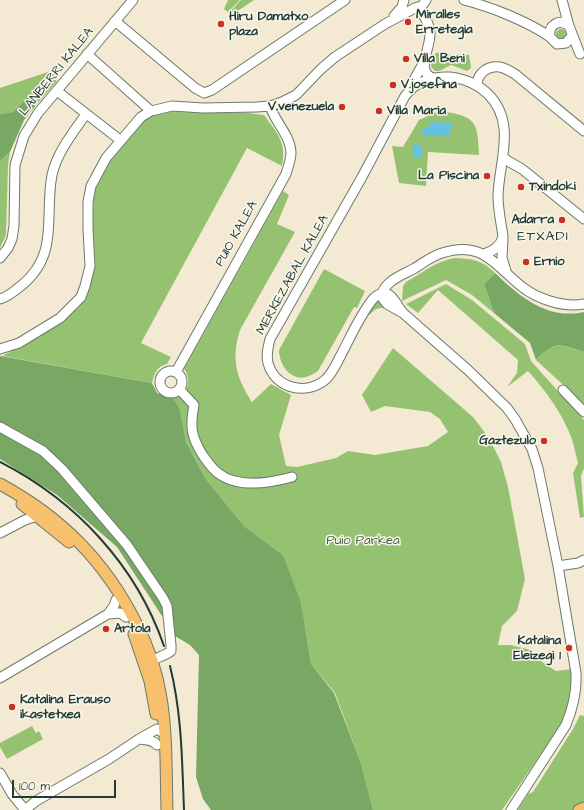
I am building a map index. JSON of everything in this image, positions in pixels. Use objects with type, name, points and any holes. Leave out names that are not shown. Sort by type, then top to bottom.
[{"type":"main road","points":[[0,484],[23,496],[64,527],[90,554],[114,584],[126,603],[139,630],[161,697],[161,731],[167,810]]},
{"type":"main road","points":[[0,492],[22,504],[78,551],[116,600],[149,663]]},
{"type":"main road","points":[[159,810],[157,745],[161,731]]},
{"type":"main road","points":[[579,810],[584,808]]},
{"type":"street","name":"LANBERRI KALEA","points":[[0,258],[8,248],[12,239],[14,226],[15,165],[24,136],[38,113],[133,0]]},
{"type":"street","points":[[115,21],[195,88],[204,93],[212,90],[345,0]]},
{"type":"street","points":[[404,0],[407,5],[423,3]]},
{"type":"street","points":[[385,24],[400,10],[404,0]]},
{"type":"street","points":[[464,0],[494,10],[533,26],[550,37],[554,42],[563,44],[582,56]]},
{"type":"street","points":[[550,37],[550,30],[559,14],[561,0]]},
{"type":"street","points":[[561,0],[572,31],[572,36],[582,56]]},
{"type":"street","points":[[0,349],[19,343],[55,322],[81,297],[90,266],[88,202],[91,186],[106,158],[141,117],[151,111],[172,106],[203,108],[270,106],[282,102],[296,95],[328,62],[385,24],[423,3]]},
{"type":"street","name":"MERKEZABAL KALEA","points":[[411,90],[410,87],[424,62],[430,45],[430,32],[423,3]]},
{"type":"street","points":[[533,26],[543,28],[563,22],[569,26]]},
{"type":"street","points":[[563,44],[569,42],[572,36]]},
{"type":"street","points":[[87,54],[151,111]]},
{"type":"street","points":[[424,62],[426,75],[433,78],[453,78],[477,84],[492,98],[499,108],[504,120],[505,132],[498,195],[503,236],[502,258],[506,271]]},
{"type":"street","points":[[477,84],[478,77],[486,69],[495,67],[504,68],[515,74],[584,130]]},
{"type":"street","name":"MERKEZABAL KALEA","points":[[433,78],[420,83],[405,96],[362,178],[270,339],[267,348],[268,363],[277,379],[283,384],[290,387],[306,389],[316,386],[332,373],[370,302],[375,297],[382,294],[384,288],[389,283],[442,253],[454,250],[465,250],[484,254]]},
{"type":"street","points":[[57,91],[120,140]]},
{"type":"street","name":"PUIO KALEA","points":[[176,372],[286,174],[290,162],[291,152],[289,142],[273,116],[270,106]]},
{"type":"street","points":[[0,299],[13,292],[28,280],[40,262],[49,236],[51,186],[56,164],[69,138],[86,114]]},
{"type":"street","points":[[503,156],[584,219]]},
{"type":"street","points":[[484,254],[498,247],[503,236]]},
{"type":"street","points":[[484,254],[522,286],[544,298],[566,305],[584,304]]},
{"type":"street","points":[[395,300],[397,283],[408,272]]},
{"type":"street","points":[[403,313],[390,295],[382,294],[383,299],[387,304],[403,313],[488,388],[507,408],[532,449],[538,468],[558,566],[576,673],[576,686],[572,711],[566,725],[512,809]]},
{"type":"street","points":[[169,370],[176,372],[181,377],[182,381],[179,389],[173,393],[162,389],[160,384],[161,377],[164,373],[169,370]]},
{"type":"street","points":[[179,389],[194,405],[192,417],[192,437],[209,465],[219,474],[236,481],[255,483],[276,481],[292,477]]},
{"type":"street","points":[[563,390],[584,412]]},
{"type":"street","points":[[0,427],[43,451],[62,469],[127,545],[163,598],[167,606],[171,651],[149,663]]},
{"type":"street","points":[[20,522],[24,514],[22,504]]},
{"type":"street","points":[[0,533],[20,522],[37,516]]},
{"type":"street","points":[[558,566],[578,563],[584,560]]},
{"type":"street","points":[[108,614],[114,606],[116,600]]},
{"type":"street","points":[[0,678],[108,614],[120,613],[126,617]]},
{"type":"street","points":[[0,772],[12,794],[25,810],[36,801],[110,759],[139,739],[161,731]]},
{"type":"street","points":[[139,739],[150,740],[157,745]]},
{"type":"green space","points":[[228,0],[240,0],[228,12],[224,9]]},
{"type":"green space","points":[[241,0],[254,0],[236,12],[228,14]]},
{"type":"green space","points":[[559,29],[563,29],[565,30],[565,38],[559,39],[556,36],[556,32]]},
{"type":"green space","points":[[444,52],[453,56],[459,54],[469,55],[471,68],[467,71],[451,65],[439,71],[435,71],[432,68],[431,60],[435,54]]},
{"type":"green space","points":[[60,68],[52,77],[57,81],[36,105],[28,97],[13,112],[0,114],[0,88]]},
{"type":"green space","points":[[28,97],[36,105],[24,120],[10,152],[0,161],[0,114],[13,112]]},
{"type":"green space","points":[[439,111],[460,115],[472,121],[477,134],[479,155],[428,152],[426,186],[399,183],[392,146],[403,147],[419,120]]},
{"type":"green space","points":[[157,113],[248,113],[264,115],[280,138],[283,158],[282,166],[247,148],[141,343],[171,357],[167,364],[158,369],[152,383],[2,356],[36,338],[68,317],[79,307],[86,294],[92,238],[94,189],[102,171],[144,120]]},
{"type":"green space","points":[[10,152],[8,165],[6,235],[0,248],[0,161]]},
{"type":"green space","name":"Puio Parkea","points":[[283,191],[289,195],[277,224],[295,232],[240,330],[237,340],[236,359],[239,376],[252,402],[271,384],[291,395],[279,435],[286,466],[297,467],[336,458],[348,451],[375,455],[428,446],[448,432],[440,419],[430,412],[385,406],[371,412],[362,395],[393,348],[473,417],[489,438],[501,462],[508,487],[525,579],[517,611],[502,626],[498,645],[510,645],[531,650],[542,662],[556,671],[572,669],[570,698],[567,711],[561,725],[502,810],[373,810],[361,763],[335,693],[311,664],[305,626],[283,555],[244,526],[205,478],[186,442],[180,409],[173,398],[187,389],[188,377],[184,369]]},
{"type":"green space","points":[[455,258],[477,261],[495,273],[484,284],[494,313],[472,295],[446,280],[402,301],[403,286],[406,282],[435,265]]},
{"type":"green space","points":[[324,269],[365,291],[357,308],[354,307],[318,371],[306,377],[300,378],[290,374],[283,366],[279,350]]},
{"type":"green space","points":[[495,273],[524,298],[546,310],[571,314],[584,312],[584,352],[569,347],[558,346],[548,349],[536,360],[530,343],[494,313],[484,284]]},
{"type":"green space","points":[[446,284],[472,300],[525,344],[531,361],[584,420],[584,468],[581,476],[584,517],[580,518],[573,473],[578,463],[572,439],[558,411],[535,379],[528,371],[507,387],[517,373],[518,360],[438,290],[418,313],[406,304]]},
{"type":"green space","points":[[379,297],[386,307],[376,309],[369,315],[367,313]]},
{"type":"green space","points":[[555,346],[564,346],[584,352],[584,404],[536,360],[547,349]]},
{"type":"green space","points":[[0,356],[152,383],[157,393],[173,398],[180,409],[186,442],[205,478],[244,526],[283,555],[300,600],[311,664],[334,693],[361,763],[373,810],[211,810],[203,799],[196,777],[199,655],[190,645],[175,636],[117,547],[57,495],[0,459]]},
{"type":"green space","points":[[580,715],[584,716],[584,810],[518,810],[528,794],[533,792],[573,729]]},
{"type":"green space","points":[[32,726],[36,733],[39,731],[43,739],[7,759],[0,747],[0,743]]},
{"type":"water","points":[[430,122],[452,123],[449,136],[422,135],[423,128],[429,128]]},
{"type":"water","points":[[413,144],[421,145],[421,158],[413,158]]},
{"type":"railway","points":[[0,462],[28,478],[54,496],[78,516],[100,538],[120,562],[137,589],[152,616],[164,646]]},
{"type":"railway","points":[[170,666],[179,720],[184,810]]},
{"type":"place","name":"Miralles Erretegia","points":[[408,22]]},
{"type":"place","name":"Hiru Damatxo plaza","points":[[221,24]]},
{"type":"place","name":"Villa Beni","points":[[406,59]]},
{"type":"place","name":"V.josefina","points":[[393,85]]},
{"type":"place","name":"V.venezuela","points":[[342,107]]},
{"type":"place","name":"Villa Maria","points":[[379,111]]},
{"type":"place","name":"La Piscina","points":[[487,176]]},
{"type":"place","name":"Txindoki","points":[[521,187]]},
{"type":"place","name":"Adarra","points":[[562,220]]},
{"type":"place","name":"Ernio","points":[[526,262]]},
{"type":"place","name":"Gaztezulo","points":[[544,441]]},
{"type":"place","name":"Artola","points":[[106,629]]},
{"type":"place","name":"Katalina Eleizegi 1","points":[[569,648]]},
{"type":"place","name":"Katalina Erauso ikastetxea","points":[[12,707]]},
{"type":"district","name":"ETXADI","points":[[543,237]]}]
